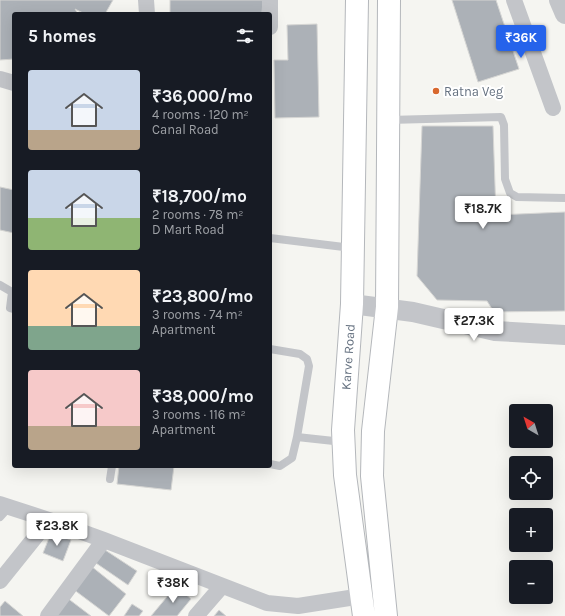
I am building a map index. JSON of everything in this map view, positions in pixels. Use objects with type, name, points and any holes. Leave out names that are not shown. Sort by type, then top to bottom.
[{"type":"main road","name":"Karve Road","points":[[357,0],[352,304],[344,443],[345,475],[362,606]]},
{"type":"main road","points":[[386,616],[372,476],[373,431],[387,307],[388,0]]},
{"type":"street","points":[[146,0],[147,12]]},
{"type":"street","points":[[270,0],[270,12]]},
{"type":"street","points":[[514,0],[553,108]]},
{"type":"street","points":[[559,0],[565,14]]},
{"type":"street","points":[[0,79],[12,82]]},
{"type":"street","points":[[352,304],[387,307],[495,331],[565,335]]},
{"type":"street","points":[[3,509],[49,520],[267,603],[298,606],[362,606]]},
{"type":"street","points":[[0,581],[49,520]]},
{"type":"street","points":[[48,616],[104,540]]},
{"type":"street","points":[[196,616],[222,586]]},
{"type":"lane","points":[[388,120],[501,117],[504,125],[505,179],[510,193],[517,197],[565,198]]},
{"type":"lane","points":[[272,238],[353,248]]},
{"type":"lane","points":[[0,285],[12,292],[10,308],[12,308]]},
{"type":"lane","points":[[272,349],[300,354],[307,358],[309,366],[292,458],[280,466],[272,464]]},
{"type":"lane","points":[[296,438],[344,443]]},
{"type":"lane","points":[[110,479],[112,468]]},
{"type":"building","points":[[0,0],[113,0],[106,12],[81,12],[75,9],[77,12],[12,12],[12,59],[0,60]]},
{"type":"building","points":[[170,0],[263,0],[262,12],[170,12]]},
{"type":"building","points":[[452,0],[496,0],[519,69],[478,82]]},
{"type":"building","points":[[317,24],[319,117],[275,118],[274,60],[288,60],[287,25]]},
{"type":"building","points":[[422,126],[493,126],[496,215],[565,212],[565,311],[494,312],[487,301],[437,300],[417,276]]},
{"type":"building","points":[[0,187],[12,190],[12,233],[0,230]]},
{"type":"building","points":[[119,468],[174,468],[171,490],[117,484]]},
{"type":"building","points":[[51,533],[71,540],[63,561],[43,553]]},
{"type":"building","points":[[102,548],[137,571],[128,585],[93,561]]},
{"type":"building","points":[[91,566],[126,594],[109,616],[73,589]]},
{"type":"building","points":[[176,586],[191,599],[177,616],[151,616]]},
{"type":"building","points":[[66,597],[91,616],[51,616]]},
{"type":"building","points":[[5,601],[23,616],[0,616],[0,607]]},
{"type":"building","points":[[132,604],[143,611],[139,616],[124,616]]},
{"type":"building","points":[[219,610],[226,616],[214,616]]},
{"type":"place","name":"Ratna Veg","points":[[436,91]]}]
